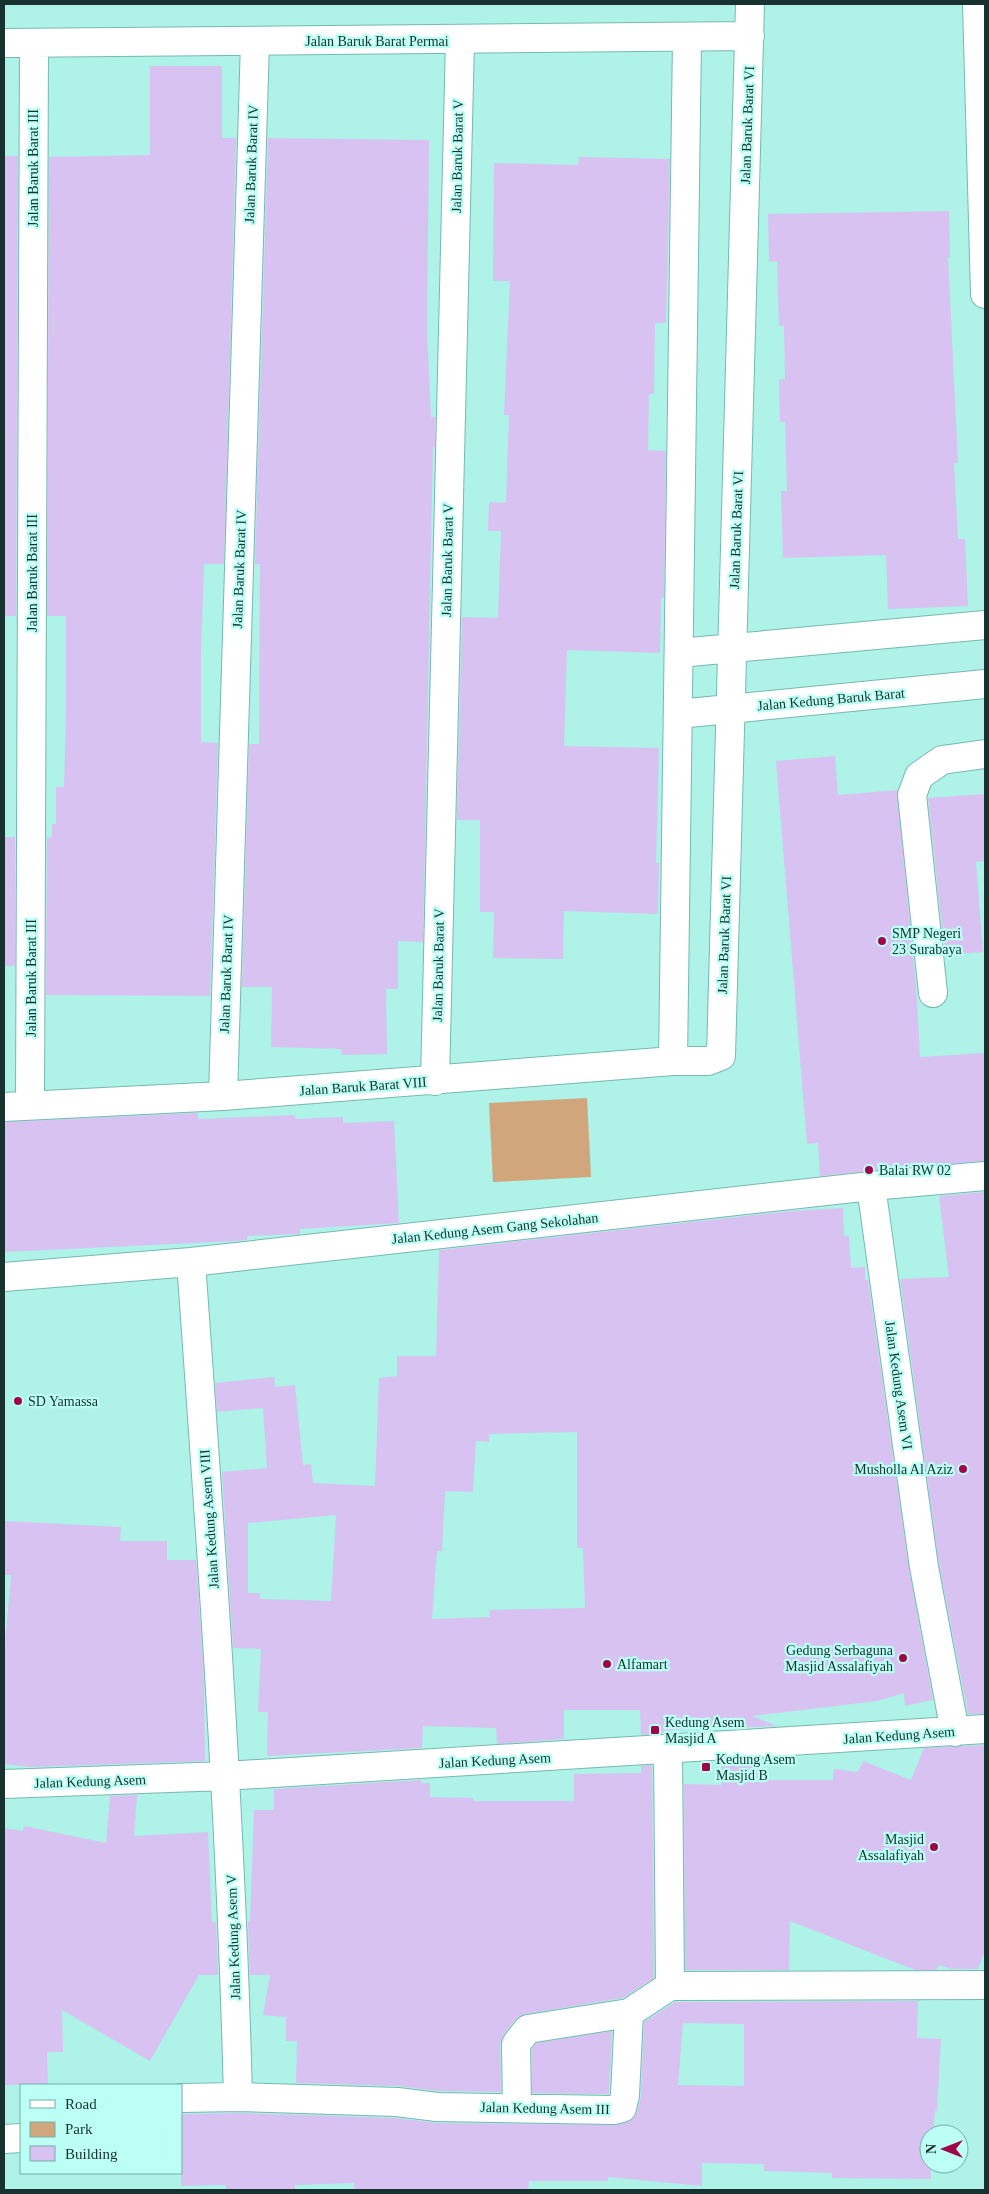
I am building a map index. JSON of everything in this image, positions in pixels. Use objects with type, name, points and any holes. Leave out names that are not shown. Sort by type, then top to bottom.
[{"type":"street","name":"Jalan Baruk Barat VI","points":[[721,1056],[750,4]]},
{"type":"street","points":[[977,4],[985,294]]},
{"type":"street","name":"Jalan Baruk Barat Permai","points":[[4,43],[750,36]]},
{"type":"street","points":[[673,1061],[687,38]]},
{"type":"street","name":"Jalan Baruk Barat V","points":[[435,1081],[460,40]]},
{"type":"street","name":"Jalan Baruk Barat IV","points":[[223,1096],[255,42]]},
{"type":"street","name":"Jalan Baruk Barat III","points":[[17,1106],[34,43]]},
{"type":"street","points":[[679,653],[985,625]]},
{"type":"street","name":"Jalan Kedung Baruk Barat","points":[[678,714],[985,684]]},
{"type":"street","points":[[933,993],[912,795],[919,776],[942,760],[985,754]]},
{"type":"street","name":"Jalan Baruk Barat VIII","points":[[17,1106],[223,1096],[435,1081],[673,1061],[708,1061],[721,1056]]},
{"type":"street","name":"Jalan Kedung Asem Gang Sekolahan","points":[[4,1277],[191,1262],[871,1186],[985,1176]]},
{"type":"street","name":"Jalan Kedung Asem VI","points":[[871,1186],[924,1567],[955,1732]]},
{"type":"street","name":"Jalan Kedung Asem VIII","points":[[191,1262],[225,1776]]},
{"type":"street","name":"Jalan Kedung Asem","points":[[4,1784],[225,1776],[985,1730]]},
{"type":"street","points":[[668,1750],[670,1986]]},
{"type":"street","name":"Jalan Kedung Asem V","points":[[225,1776],[234,1931],[238,2097]]},
{"type":"street","points":[[517,2108],[516,2044],[528,2029],[629,2014],[670,1986],[985,1985]]},
{"type":"street","name":"Jalan Kedung Asem III","points":[[182,2098],[238,2097],[613,2110],[622,2108],[625,2095],[629,2014]]},
{"type":"street","points":[[4,2140],[20,2138]]},
{"type":"green space","points":[[587,1098],[591,1177],[493,1182],[489,1103]]},
{"type":"building","points":[[150,66],[222,66],[222,138],[236,138],[224,564],[204,564],[201,654],[201,742],[218,743],[210,996],[46,995],[47,837],[52,838],[52,824],[56,824],[56,787],[64,787],[66,714],[66,616],[47,616],[49,157],[150,155]]},
{"type":"building","points":[[268,138],[429,140],[427,332],[431,417],[435,417],[435,447],[433,447],[423,942],[398,941],[398,989],[386,989],[387,1054],[342,1055],[341,1049],[271,1047],[272,987],[242,987],[249,744],[259,744],[260,564],[255,564]]},
{"type":"building","points":[[4,156],[18,156],[16,616],[4,616]]},
{"type":"building","points":[[579,157],[670,159],[666,323],[655,323],[654,394],[649,394],[648,450],[666,451],[664,598],[661,598],[660,653],[567,650],[564,746],[659,748],[656,863],[659,863],[658,914],[564,911],[563,959],[493,958],[494,912],[480,912],[480,820],[457,820],[462,617],[498,618],[501,531],[488,531],[489,502],[506,503],[509,415],[504,415],[510,281],[493,281],[494,163],[578,165]]},
{"type":"building","points":[[949,211],[950,257],[948,257],[958,463],[954,463],[958,539],[965,539],[968,606],[888,609],[886,555],[783,558],[781,491],[787,491],[785,422],[780,422],[779,380],[785,379],[784,326],[779,326],[777,261],[769,262],[768,214]]},
{"type":"building","points":[[835,756],[838,795],[897,790],[916,985],[920,1057],[985,1053],[985,1161],[820,1176],[818,1143],[807,1144],[776,761]]},
{"type":"building","points":[[985,794],[985,861],[976,862],[983,952],[945,955],[928,798]]},
{"type":"building","points":[[4,837],[15,837],[15,966],[4,966]]},
{"type":"building","points":[[198,1113],[198,1119],[295,1115],[295,1119],[343,1117],[343,1123],[394,1121],[399,1223],[300,1229],[300,1234],[247,1236],[247,1240],[236,1241],[4,1252],[4,1122]]},
{"type":"building","points":[[985,1192],[985,1714],[968,1714],[939,1564],[900,1279],[949,1277],[939,1196]]},
{"type":"building","points":[[843,1208],[844,1236],[849,1236],[851,1268],[865,1267],[865,1280],[868,1280],[909,1569],[933,1700],[905,1706],[904,1693],[877,1701],[752,1716],[777,1726],[669,1730],[669,1733],[641,1735],[640,1710],[564,1710],[564,1739],[497,1744],[496,1728],[423,1726],[422,1748],[267,1756],[268,1712],[258,1712],[261,1649],[233,1648],[222,1472],[267,1468],[263,1408],[217,1412],[215,1383],[274,1377],[275,1387],[295,1385],[303,1465],[311,1464],[313,1483],[375,1486],[379,1378],[397,1376],[397,1356],[436,1356],[439,1250],[791,1211]],"holes":[[[577,1432],[577,1548],[583,1548],[585,1608],[489,1610],[490,1617],[432,1619],[437,1551],[442,1551],[445,1491],[473,1492],[476,1441],[489,1442],[489,1434]],[[336,1515],[331,1601],[260,1599],[260,1593],[248,1593],[248,1523]]]},
{"type":"building","points":[[4,1521],[121,1527],[120,1541],[167,1541],[167,1560],[196,1560],[204,1677],[205,1761],[30,1767],[4,1764],[4,1656],[11,1575],[4,1575]]},
{"type":"building","points":[[985,1745],[985,1950],[978,1969],[951,1969],[939,1965],[936,1970],[915,1970],[790,1921],[789,1970],[685,1970],[684,1784],[721,1785],[722,1761],[760,1759],[760,1780],[833,1780],[834,1769],[858,1772],[863,1761],[911,1780],[924,1748]]},
{"type":"building","points":[[652,1765],[654,1978],[623,1998],[526,2014],[516,2019],[504,2034],[500,2044],[501,2092],[438,2091],[398,2086],[296,2083],[297,2041],[286,2041],[286,2017],[263,2015],[270,1975],[250,1975],[248,1922],[250,1922],[254,1810],[274,1810],[274,1789],[421,1780],[421,1783],[430,1783],[430,1797],[473,1798],[473,1801],[574,1801],[574,1774],[641,1773],[641,1766]]},
{"type":"building","points":[[137,1795],[134,1836],[208,1832],[212,1922],[216,1922],[218,1975],[199,1975],[150,2061],[62,2010],[63,2052],[47,2052],[48,2084],[4,2085],[4,1828],[23,1831],[24,1826],[106,1843],[110,1796]]},
{"type":"building","points":[[918,2001],[917,2038],[941,2039],[937,2111],[935,2111],[934,2124],[919,2124],[919,2174],[931,2174],[931,2179],[832,2178],[832,2173],[764,2171],[764,2164],[702,2163],[702,2186],[608,2177],[608,2181],[529,2181],[528,2190],[354,2190],[354,2183],[295,2185],[295,2190],[226,2190],[226,2185],[181,2186],[182,2114],[240,2113],[396,2118],[437,2123],[616,2125],[633,2119],[641,2096],[644,2022],[675,2002]],"holes":[[[683,2023],[744,2024],[744,2086],[678,2085]]]},
{"type":"building","points":[[612,2031],[609,2094],[532,2093],[532,2049],[536,2043]]},
{"type":"place","name":"SMP Negeri 23 Surabaya","points":[[882,941]]},
{"type":"place","name":"Balai RW 02","points":[[869,1170]]},
{"type":"place","name":"SD Yamassa","points":[[18,1401]]},
{"type":"place","name":"Musholla Al Aziz","points":[[963,1469]]},
{"type":"place","name":"Gedung Serbaguna Masjid Assalafiyah","points":[[903,1658]]},
{"type":"place","name":"Alfamart","points":[[607,1664]]},
{"type":"place","name":"Kedung Asem Masjid A","points":[[655,1730]]},
{"type":"place","name":"Kedung Asem Masjid B","points":[[706,1767]]},
{"type":"place","name":"Masjid Assalafiyah","points":[[934,1847]]}]
